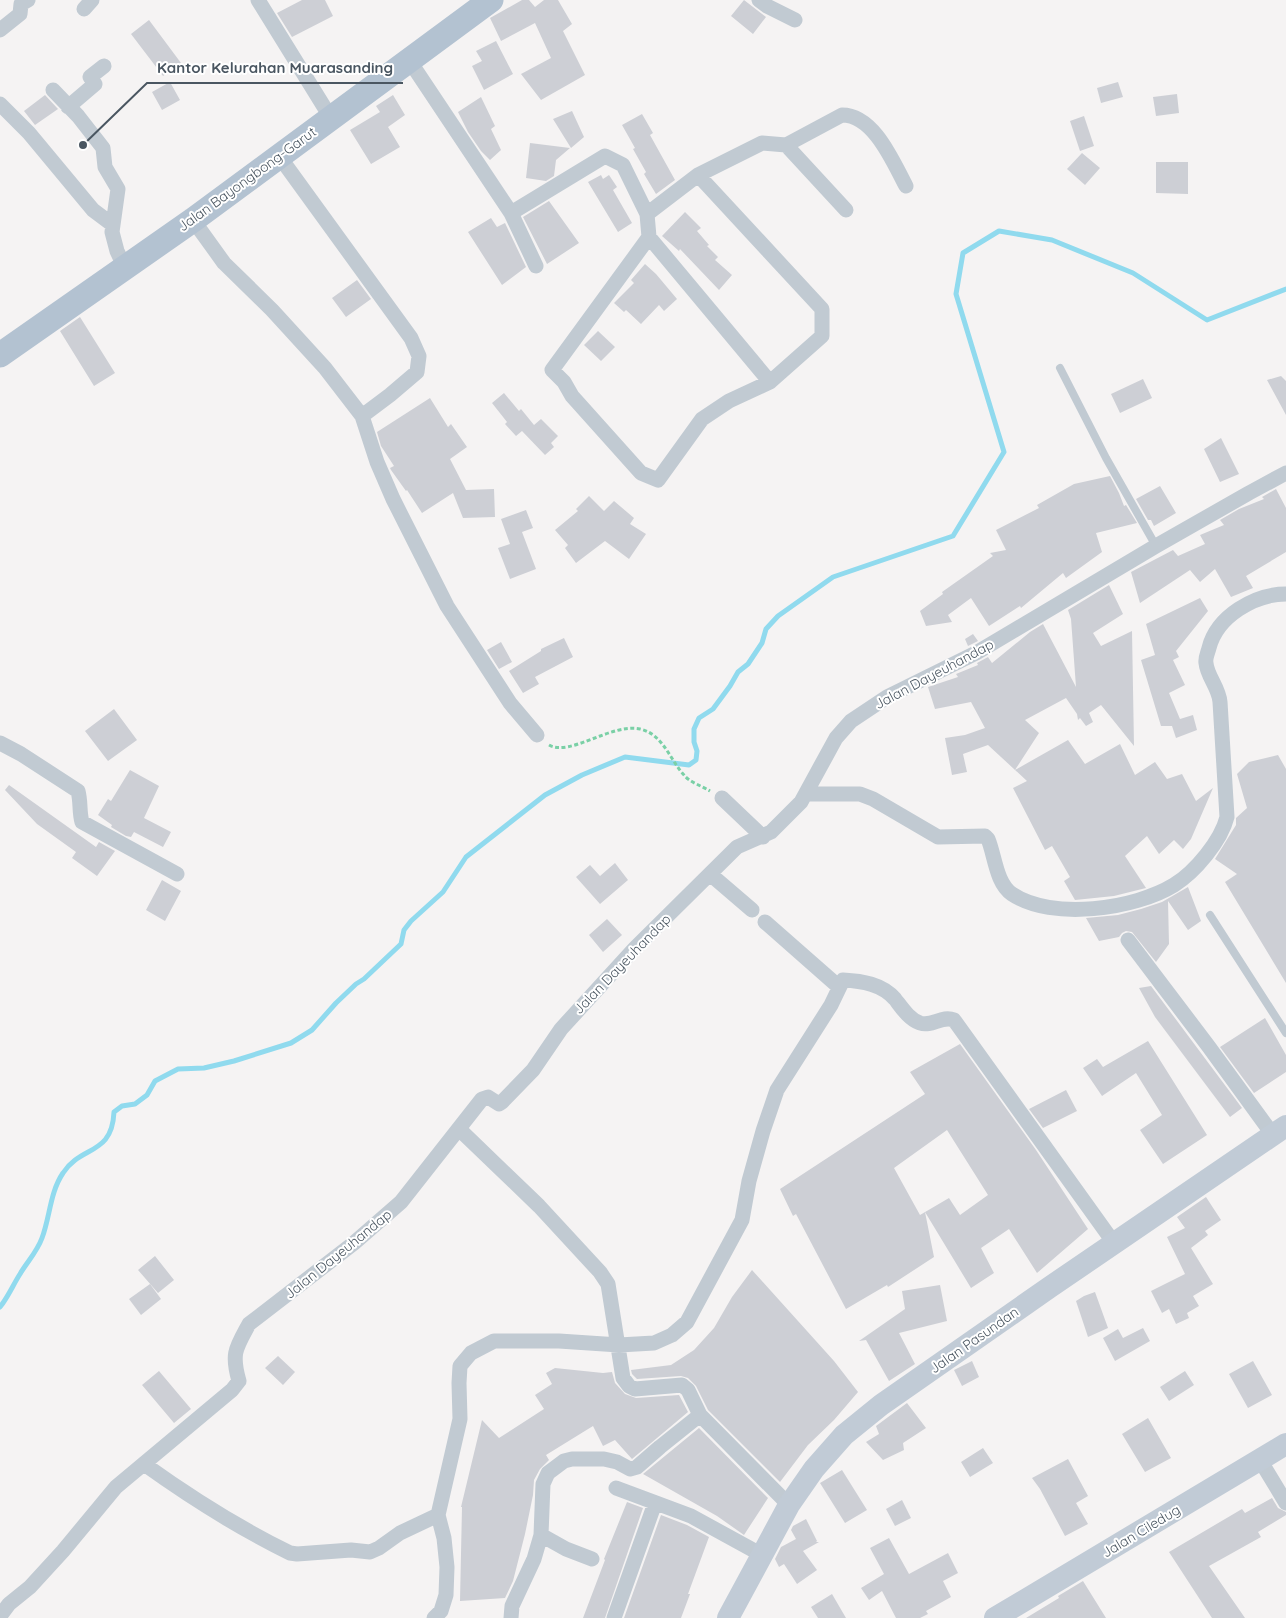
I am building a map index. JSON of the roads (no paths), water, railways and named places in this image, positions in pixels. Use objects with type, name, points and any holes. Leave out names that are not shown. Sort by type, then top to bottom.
[{"type":"main road","name":"Jalan Bayongbong-Garut","points":[[0,355],[124,266],[193,220],[491,0]]},
{"type":"street","points":[[0,30],[20,14],[21,4],[28,0]]},
{"type":"street","points":[[258,0],[331,118]]},
{"type":"street","points":[[759,0],[795,20]]},
{"type":"street","points":[[410,60],[511,213],[536,266]]},
{"type":"street","points":[[68,107],[95,84],[90,77],[104,66]]},
{"type":"street","points":[[52,90],[78,116],[103,148],[105,167],[118,190],[113,225],[114,240],[124,266]]},
{"type":"street","points":[[0,104],[29,133],[93,210],[113,225]]},
{"type":"street","points":[[647,214],[698,175],[762,143],[786,144],[842,115],[851,115],[858,118],[882,140],[906,186]]},
{"type":"street","points":[[786,144],[846,210]]},
{"type":"street","points":[[280,156],[411,338],[419,356],[417,372],[362,416]]},
{"type":"street","points":[[511,213],[604,156],[623,165],[647,214],[649,237],[770,382]]},
{"type":"street","points":[[649,237],[552,370],[564,382],[572,396],[640,473],[658,480],[702,419],[729,401],[770,382],[822,336],[822,309],[698,175]]},
{"type":"street","points":[[193,220],[224,262],[326,368],[362,416],[377,462],[392,499],[446,606],[510,703],[538,735]]},
{"type":"street","name":"Jalan Dayeuhandap","points":[[0,1616],[9,1604],[30,1587],[63,1551],[116,1487],[235,1386],[238,1381],[234,1356],[238,1342],[250,1324],[354,1243],[401,1202],[485,1097],[499,1104],[506,1098],[533,1070],[561,1029],[635,948],[737,847],[767,834],[803,798],[836,738],[851,721],[887,697],[976,654],[1156,546],[1249,492],[1286,473]]},
{"type":"street","points":[[803,798],[860,794],[873,799],[938,837],[985,836],[990,845],[1000,878],[1007,889],[1012,894],[1034,903],[1070,909],[1110,906],[1131,902],[1164,890],[1187,875],[1196,866],[1219,838],[1226,817],[1220,695],[1206,664],[1211,639],[1219,627],[1248,604],[1274,594],[1286,594]]},
{"type":"street","points":[[0,743],[21,754],[78,791],[81,800],[80,816],[82,822],[177,874]]},
{"type":"street","points":[[722,798],[767,834]]},
{"type":"street","points":[[710,874],[752,910]]},
{"type":"street","points":[[765,922],[839,988]]},
{"type":"street","points":[[1128,940],[1215,1054],[1279,1130]]},
{"type":"street","points":[[434,1618],[441,1611],[446,1595],[446,1557],[444,1538],[438,1515],[460,1419],[460,1366],[466,1358],[478,1349],[494,1341],[559,1341],[620,1355],[672,1335],[687,1322],[742,1220],[763,1131],[777,1090],[831,1005],[843,980],[859,980],[880,986],[893,997],[908,1016],[918,1022],[930,1024],[946,1019],[954,1020],[1114,1243]]},
{"type":"street","points":[[459,1129],[539,1206],[600,1272],[608,1284],[623,1378],[632,1389],[682,1385],[688,1390],[700,1415],[789,1505]]},
{"type":"street","name":"Jalan Pasundan","points":[[728,1618],[789,1505],[814,1469],[844,1435],[881,1405],[1279,1130]]},
{"type":"street","points":[[511,1618],[512,1606],[534,1559],[541,1535],[543,1484],[548,1473],[557,1466],[572,1459],[617,1462],[630,1469],[638,1467],[660,1446],[700,1415]]},
{"type":"street","name":"Jalan Ciledug","points":[[995,1618],[1286,1444]]},
{"type":"street","points":[[1260,1460],[1286,1503]]},
{"type":"street","points":[[144,1464],[173,1485],[212,1509],[290,1553],[351,1550],[370,1552],[379,1548],[400,1532],[438,1515]]},
{"type":"street","points":[[616,1488],[692,1516],[762,1555]]},
{"type":"street","points":[[614,1618],[655,1503]]},
{"type":"street","points":[[541,1535],[566,1549],[592,1559]]},
{"type":"lane","points":[[1060,368],[1106,458],[1156,546]]},
{"type":"lane","points":[[1210,915],[1286,1032]]},
{"type":"waterway","points":[[0,1307],[40,1243],[55,1188],[63,1173],[70,1164],[102,1143],[108,1136],[114,1112],[122,1106],[135,1104],[147,1095],[155,1081],[178,1069],[204,1068],[234,1061],[291,1043],[312,1030],[336,1003],[401,944],[404,930],[411,921],[443,892],[466,857],[545,795],[582,775],[625,757],[689,765],[696,760],[697,751],[694,742],[694,729],[699,718],[713,709],[738,672],[748,664],[762,643],[766,629],[778,616],[833,577],[953,536],[1004,452],[956,294],[963,253],[999,231],[1052,240],[1133,273],[1207,320],[1286,289]]},
{"type":"place","name":"Kantor Kelurahan Muarasanding","points":[[83,145]]}]
